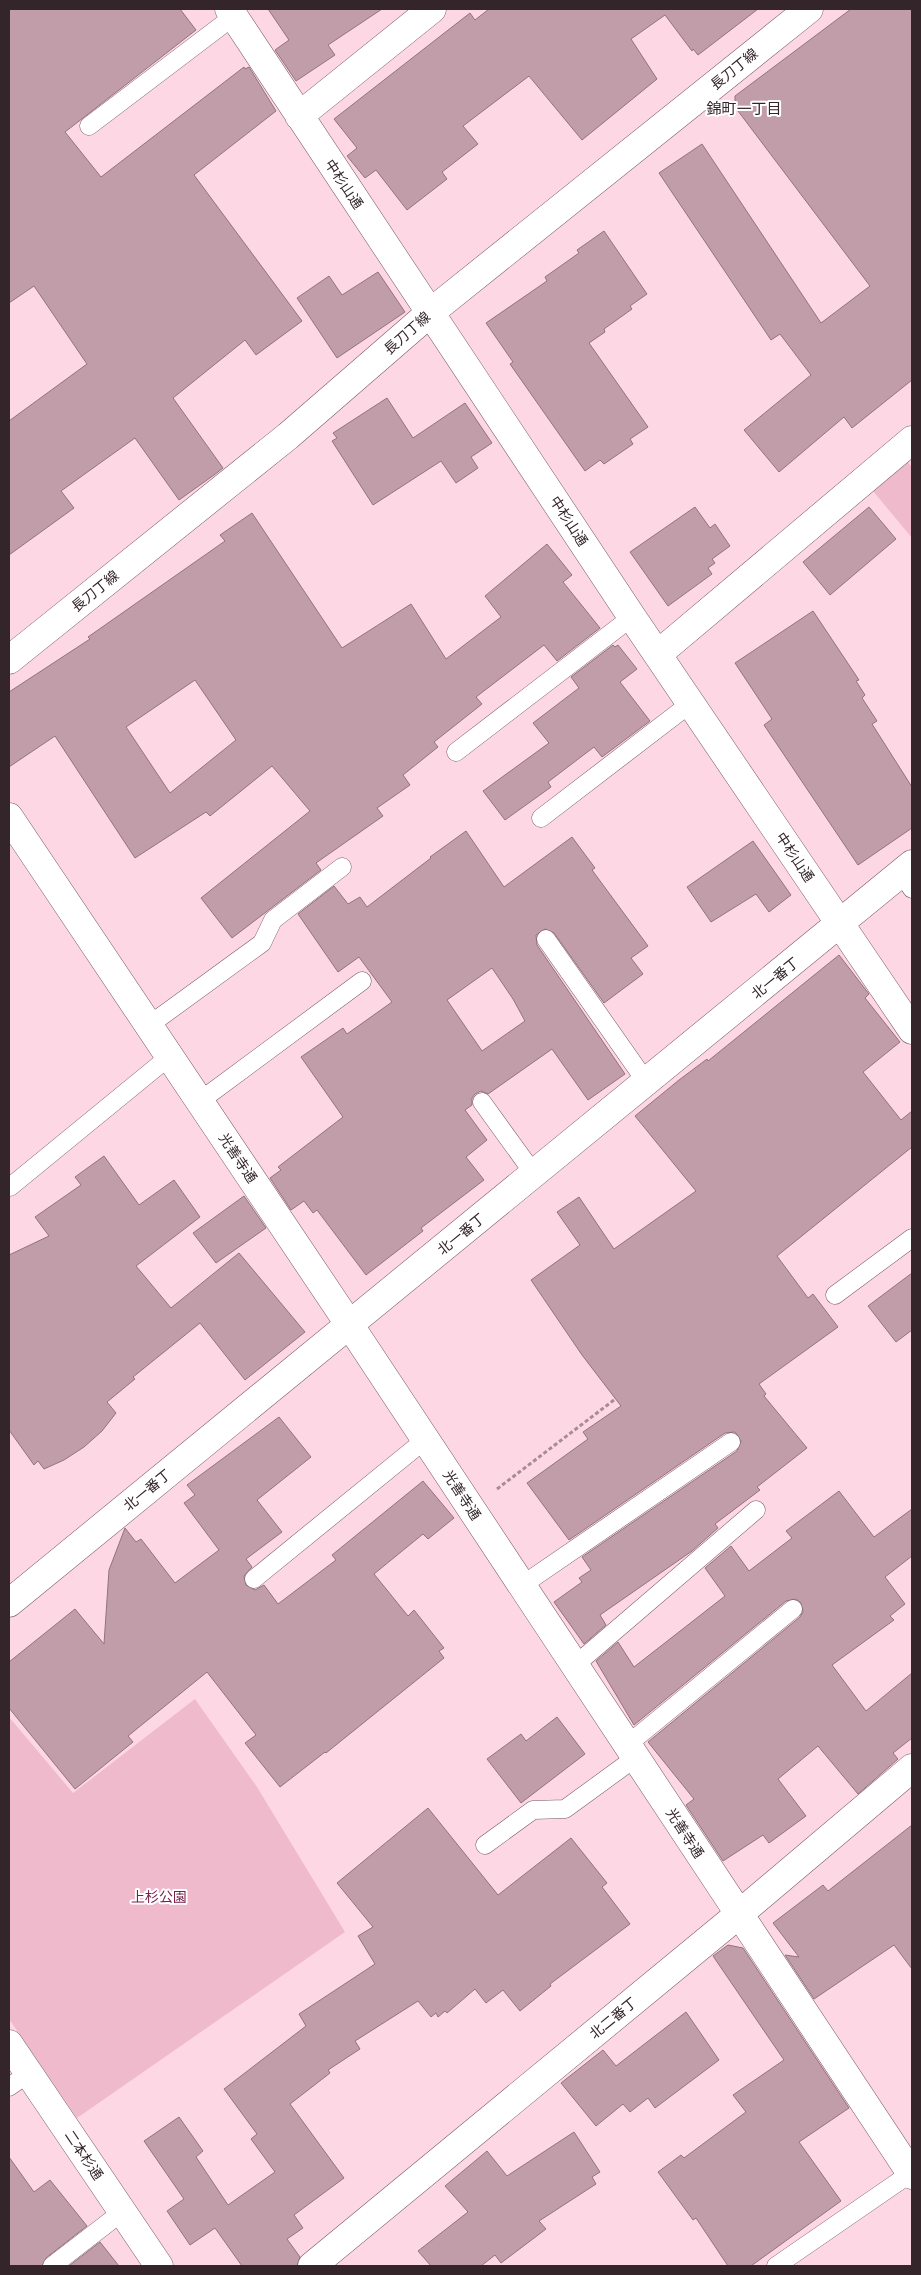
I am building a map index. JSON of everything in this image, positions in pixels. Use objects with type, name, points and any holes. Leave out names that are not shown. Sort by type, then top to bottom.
[{"type":"street","points":[[299,116],[432,9]]},
{"type":"street","name":"長刀丁線","points":[[9,660],[267,454],[431,312],[809,9]]},
{"type":"street","name":"中杉山通","points":[[232,12],[632,617],[912,1030]]},
{"type":"street","points":[[658,654],[912,440]]},
{"type":"street","name":"光善寺通","points":[[9,817],[349,1324],[738,1915],[912,2174]]},
{"type":"street","name":"北一番丁","points":[[9,1603],[839,924],[909,875]]},
{"type":"street","name":"北二番丁","points":[[312,2266],[738,1915],[912,1768]]},
{"type":"street","name":"二本杉通","points":[[9,2044],[19,2080],[122,2212],[160,2266]]},
{"type":"lane","points":[[89,126],[232,12]]},
{"type":"lane","points":[[456,752],[632,617]]},
{"type":"lane","points":[[541,818],[691,703]]},
{"type":"lane","points":[[148,1026],[262,943],[274,920],[342,867]]},
{"type":"lane","points":[[546,939],[647,1083]]},
{"type":"lane","points":[[200,1101],[362,981]]},
{"type":"lane","points":[[10,1187],[170,1056]]},
{"type":"lane","points":[[482,1102],[534,1174]]},
{"type":"lane","points":[[835,1296],[912,1238]]},
{"type":"lane","points":[[254,1578],[426,1440]]},
{"type":"lane","points":[[521,1586],[731,1442]]},
{"type":"lane","points":[[574,1666],[756,1510]]},
{"type":"lane","points":[[485,1845],[533,1810],[565,1809],[793,1609]]},
{"type":"lane","points":[[776,2266],[912,2174]]},
{"type":"lane","points":[[52,2266],[122,2212]]},
{"type":"path","points":[[470,1509],[614,1400]]},
{"type":"green space","points":[[908,462],[912,467],[912,538],[873,491]]},
{"type":"green space","name":"上杉公園","points":[[195,1699],[257,1787],[345,1932],[77,2118],[9,2019],[9,1717],[73,1793]]},
{"type":"building","points":[[9,9],[180,9],[196,30],[65,132],[101,177],[244,67],[245,69],[249,67],[276,111],[194,175],[302,321],[256,355],[245,340],[173,398],[223,468],[179,500],[135,438],[61,491],[74,508],[9,555],[9,421],[87,364],[34,286],[9,303]]},
{"type":"building","points":[[268,9],[382,9],[328,45],[335,55],[296,81],[275,50],[289,40]]},
{"type":"building","points":[[489,9],[758,9],[698,55],[693,49],[692,51],[665,15],[631,39],[657,79],[582,140],[529,76],[463,126],[478,144],[442,172],[447,179],[407,210],[376,170],[365,178],[347,156],[357,148],[334,119],[470,13],[475,20]]},
{"type":"building","points":[[851,9],[912,9],[912,380],[852,428],[844,417],[779,472],[744,430],[811,375],[780,334],[771,340],[659,173],[702,144],[821,323],[870,286],[735,107],[735,96]]},
{"type":"building","points":[[604,231],[647,294],[630,306],[632,309],[604,329],[605,332],[589,343],[648,427],[630,439],[633,444],[604,464],[600,460],[585,471],[510,364],[513,362],[486,323],[547,281],[545,277],[579,253],[577,250]]},
{"type":"building","points":[[378,272],[405,312],[337,358],[297,298],[329,276],[342,295]]},
{"type":"building","points":[[387,398],[413,438],[465,403],[492,443],[471,457],[478,468],[456,483],[441,461],[373,505],[332,441],[337,438],[333,433]]},
{"type":"building","points":[[695,507],[710,528],[715,524],[730,546],[712,559],[715,563],[708,568],[712,574],[668,606],[630,552]]},
{"type":"building","points":[[869,507],[896,539],[830,595],[803,562]]},
{"type":"building","points":[[252,513],[342,648],[411,604],[446,659],[501,617],[485,596],[547,544],[572,575],[563,582],[600,628],[557,661],[544,645],[476,697],[482,704],[434,742],[438,747],[403,775],[410,785],[377,808],[383,816],[316,863],[321,870],[232,938],[201,898],[310,811],[272,766],[210,816],[206,812],[135,858],[55,736],[9,767],[9,692],[90,639],[88,637],[225,541],[220,535]],"holes":[[[195,680],[236,740],[170,793],[126,727]]]},
{"type":"building","points":[[813,611],[859,680],[856,681],[865,695],[862,698],[877,721],[872,724],[912,787],[912,828],[858,865],[764,725],[772,719],[735,663]]},
{"type":"building","points":[[613,645],[615,647],[618,645],[637,669],[620,682],[650,721],[602,757],[594,747],[548,782],[551,787],[505,820],[483,791],[549,743],[533,723],[579,688],[571,677]]},
{"type":"building","points":[[466,831],[504,887],[572,837],[595,868],[592,870],[648,946],[631,958],[643,974],[604,1003],[554,933],[545,929],[536,935],[537,945],[625,1074],[588,1100],[552,1049],[488,1094],[481,1091],[475,1094],[472,1098],[472,1105],[465,1110],[487,1140],[466,1157],[484,1180],[421,1228],[423,1231],[366,1275],[317,1210],[313,1213],[304,1201],[291,1210],[270,1178],[281,1170],[278,1167],[343,1117],[301,1057],[343,1028],[347,1034],[392,1002],[359,957],[338,972],[298,914],[334,886],[348,904],[360,897],[367,907]],"holes":[[[492,968],[525,1021],[482,1051],[447,1000]]]},
{"type":"building","points":[[753,841],[791,895],[769,912],[756,894],[711,922],[687,887]]},
{"type":"building","points":[[839,955],[869,994],[865,998],[900,1042],[863,1072],[901,1120],[912,1111],[912,1147],[777,1256],[808,1298],[813,1294],[838,1327],[759,1384],[766,1394],[764,1396],[807,1448],[757,1487],[760,1490],[715,1524],[718,1528],[692,1551],[600,1615],[606,1625],[584,1644],[554,1602],[582,1582],[579,1578],[591,1570],[582,1557],[737,1451],[741,1441],[735,1432],[725,1433],[569,1540],[527,1483],[588,1439],[583,1432],[621,1406],[582,1355],[531,1280],[580,1245],[557,1212],[579,1197],[614,1249],[696,1191],[635,1116],[679,1080],[707,1059],[708,1061]]},
{"type":"building","points":[[104,1156],[139,1205],[174,1180],[200,1217],[136,1266],[171,1308],[239,1253],[305,1332],[245,1380],[200,1323],[133,1377],[135,1379],[107,1402],[116,1413],[102,1431],[84,1447],[64,1460],[44,1469],[38,1461],[34,1465],[9,1430],[9,1255],[49,1236],[35,1217],[81,1185],[75,1177]]},
{"type":"building","points":[[244,1196],[266,1228],[216,1263],[193,1233]]},
{"type":"building","points":[[912,1273],[912,1330],[896,1342],[868,1306]]},
{"type":"building","points":[[279,1417],[311,1457],[257,1500],[282,1532],[246,1559],[252,1567],[244,1576],[246,1585],[255,1590],[264,1585],[278,1604],[336,1560],[332,1555],[423,1481],[454,1518],[428,1539],[423,1534],[374,1574],[408,1616],[414,1610],[444,1648],[439,1651],[444,1658],[326,1753],[280,1787],[245,1743],[256,1735],[207,1672],[128,1736],[133,1742],[75,1789],[9,1708],[9,1662],[75,1609],[104,1644],[109,1570],[125,1528],[136,1542],[141,1539],[175,1583],[219,1550],[184,1503],[195,1495],[187,1485]]},
{"type":"building","points":[[839,1491],[874,1537],[912,1509],[912,1556],[885,1577],[905,1604],[890,1616],[894,1620],[832,1665],[866,1711],[912,1673],[912,1738],[893,1753],[898,1759],[858,1794],[818,1746],[778,1779],[806,1816],[769,1843],[763,1835],[723,1861],[686,1805],[694,1799],[648,1742],[800,1617],[803,1612],[801,1603],[796,1599],[786,1601],[634,1725],[596,1661],[618,1642],[634,1667],[725,1596],[705,1568],[731,1546],[749,1571],[792,1538],[786,1531]]},
{"type":"building","points":[[557,1717],[585,1754],[521,1803],[487,1759],[521,1734],[526,1741]]},
{"type":"building","points":[[428,1808],[498,1895],[571,1838],[607,1883],[602,1887],[630,1924],[550,1984],[551,1986],[520,2011],[503,1990],[486,2003],[475,1989],[447,2013],[445,2011],[438,2017],[436,2013],[431,2017],[418,2001],[355,2041],[360,2049],[328,2070],[330,2073],[290,2104],[344,2178],[294,2215],[303,2228],[287,2239],[300,2257],[297,2266],[242,2266],[215,2228],[190,2245],[167,2211],[184,2199],[144,2141],[179,2117],[203,2151],[196,2157],[228,2205],[275,2172],[251,2139],[257,2134],[224,2089],[306,2026],[299,2014],[375,1964],[358,1936],[373,1927],[337,1883]]},
{"type":"building","points":[[912,1825],[912,1969],[894,1945],[814,1999],[785,1955],[799,1957],[773,1923],[823,1885],[828,1891]]},
{"type":"building","points":[[728,1945],[743,1948],[849,2108],[799,2142],[841,2201],[751,2266],[728,2266],[696,2218],[693,2220],[658,2172],[681,2155],[684,2158],[746,2112],[733,2095],[784,2060],[713,1956]]},
{"type":"building","points":[[686,2012],[719,2060],[655,2108],[648,2098],[630,2112],[623,2104],[596,2126],[561,2083],[603,2050],[616,2066]]},
{"type":"building","points":[[574,2132],[600,2172],[592,2177],[596,2184],[539,2221],[546,2229],[501,2263],[495,2255],[481,2266],[431,2266],[418,2251],[468,2212],[445,2186],[487,2151],[507,2176]]},
{"type":"building","points":[[9,2157],[34,2192],[50,2180],[87,2226],[46,2258],[42,2266],[9,2266]]},
{"type":"building","points":[[100,2242],[119,2266],[69,2266]]},
{"type":"district","name":"錦町一丁目","points":[[744,109]]}]
